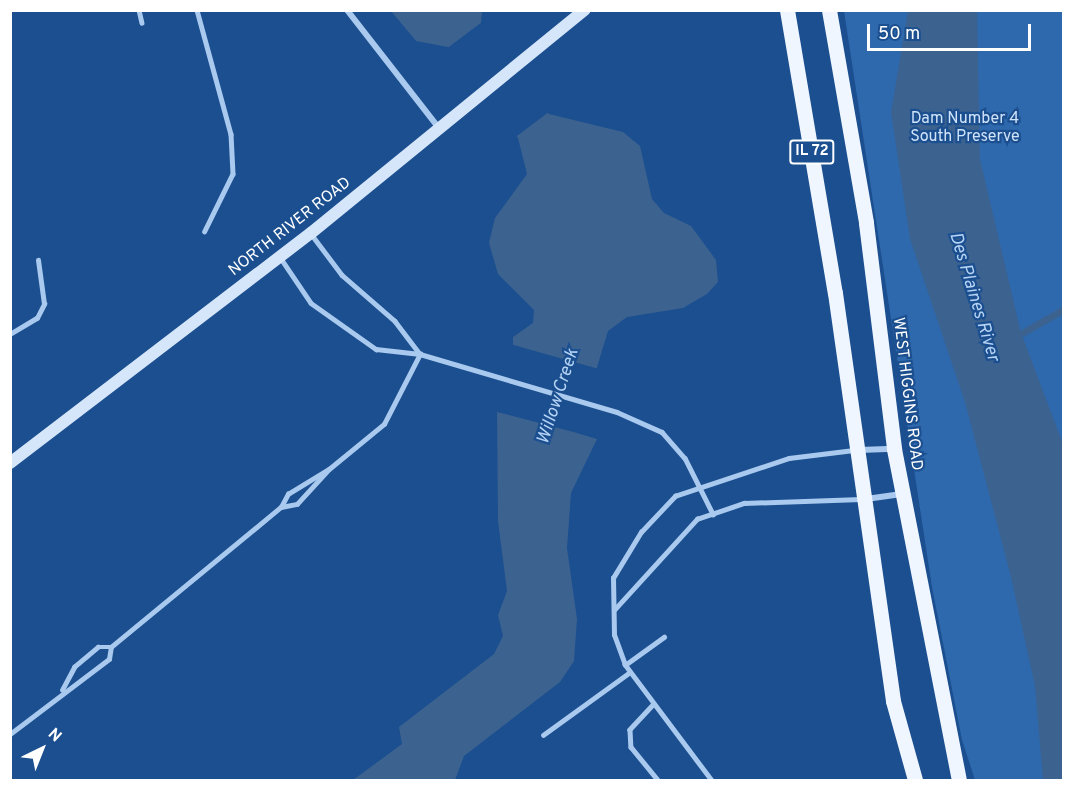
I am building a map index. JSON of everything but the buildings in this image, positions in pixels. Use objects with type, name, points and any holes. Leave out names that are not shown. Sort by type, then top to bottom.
[{"type":"main road","name":"NORTH RIVER ROAD","points":[[10,463],[311,233],[584,10]]},
{"type":"main road","name":"IL 72","points":[[787,10],[865,499],[892,701],[915,780]]},
{"type":"main road","name":"WEST HIGGINS ROAD","points":[[829,10],[866,223],[894,449],[959,780]]},
{"type":"street","points":[[347,10],[439,129]]},
{"type":"street","points":[[856,450],[894,449]]},
{"type":"street","points":[[865,499],[902,494]]},
{"type":"lane","points":[[139,10],[142,23]]},
{"type":"lane","points":[[198,10],[231,134],[233,174],[205,231]]},
{"type":"lane","points":[[311,233],[342,275],[395,321],[420,354]]},
{"type":"lane","points":[[280,257],[311,303],[376,349],[420,354],[617,412],[662,432],[700,487],[713,514]]},
{"type":"lane","points":[[10,334],[37,318],[44,304],[38,260]]},
{"type":"lane","points":[[62,690],[68,672],[98,647],[111,647],[281,507],[310,475],[328,469],[384,424],[420,354]]},
{"type":"lane","points":[[711,780],[625,665],[614,635],[613,578],[641,532],[675,496],[789,458],[856,450]]},
{"type":"lane","points":[[281,507],[297,504],[320,486],[328,469]]},
{"type":"lane","points":[[615,609],[697,519],[744,503],[865,499]]},
{"type":"lane","points":[[625,665],[664,637]]},
{"type":"lane","points":[[10,734],[62,690],[78,685],[109,659],[111,647]]},
{"type":"lane","points":[[543,735],[630,672]]},
{"type":"lane","points":[[653,705],[630,730],[631,747],[658,780]]},
{"type":"green space","name":"Dam Number 4 South Preserve","points":[[844,11],[1063,11],[1063,780],[975,780],[962,740],[932,587]]},
{"type":"water","name":"Willow Creek","points":[[391,11],[482,11],[481,23],[549,114],[623,132],[640,146],[652,199],[664,213],[691,226],[716,260],[718,282],[707,294],[683,308],[627,317],[608,331],[577,433],[597,439],[571,493],[567,548],[577,619],[574,661],[560,682],[464,756],[455,780],[353,780],[402,744],[399,727],[494,654],[503,636],[498,615],[507,591],[498,521],[497,412],[513,415],[513,337],[533,323],[534,310],[498,274],[489,243],[495,218],[527,174],[518,138],[448,47],[416,41]]},
{"type":"water","name":"Des Plaines River","points":[[908,11],[977,11],[980,159],[1021,333],[1063,444],[1063,780],[1043,780],[1035,686],[1011,577],[965,402],[910,239],[891,112]]},
{"type":"pier","points":[[482,22],[549,111],[514,138],[447,48]]},
{"type":"pier","points":[[510,344],[599,369],[581,431],[600,439],[494,411],[510,412]]},
{"type":"waterway","points":[[1015,337],[1064,309]]}]
